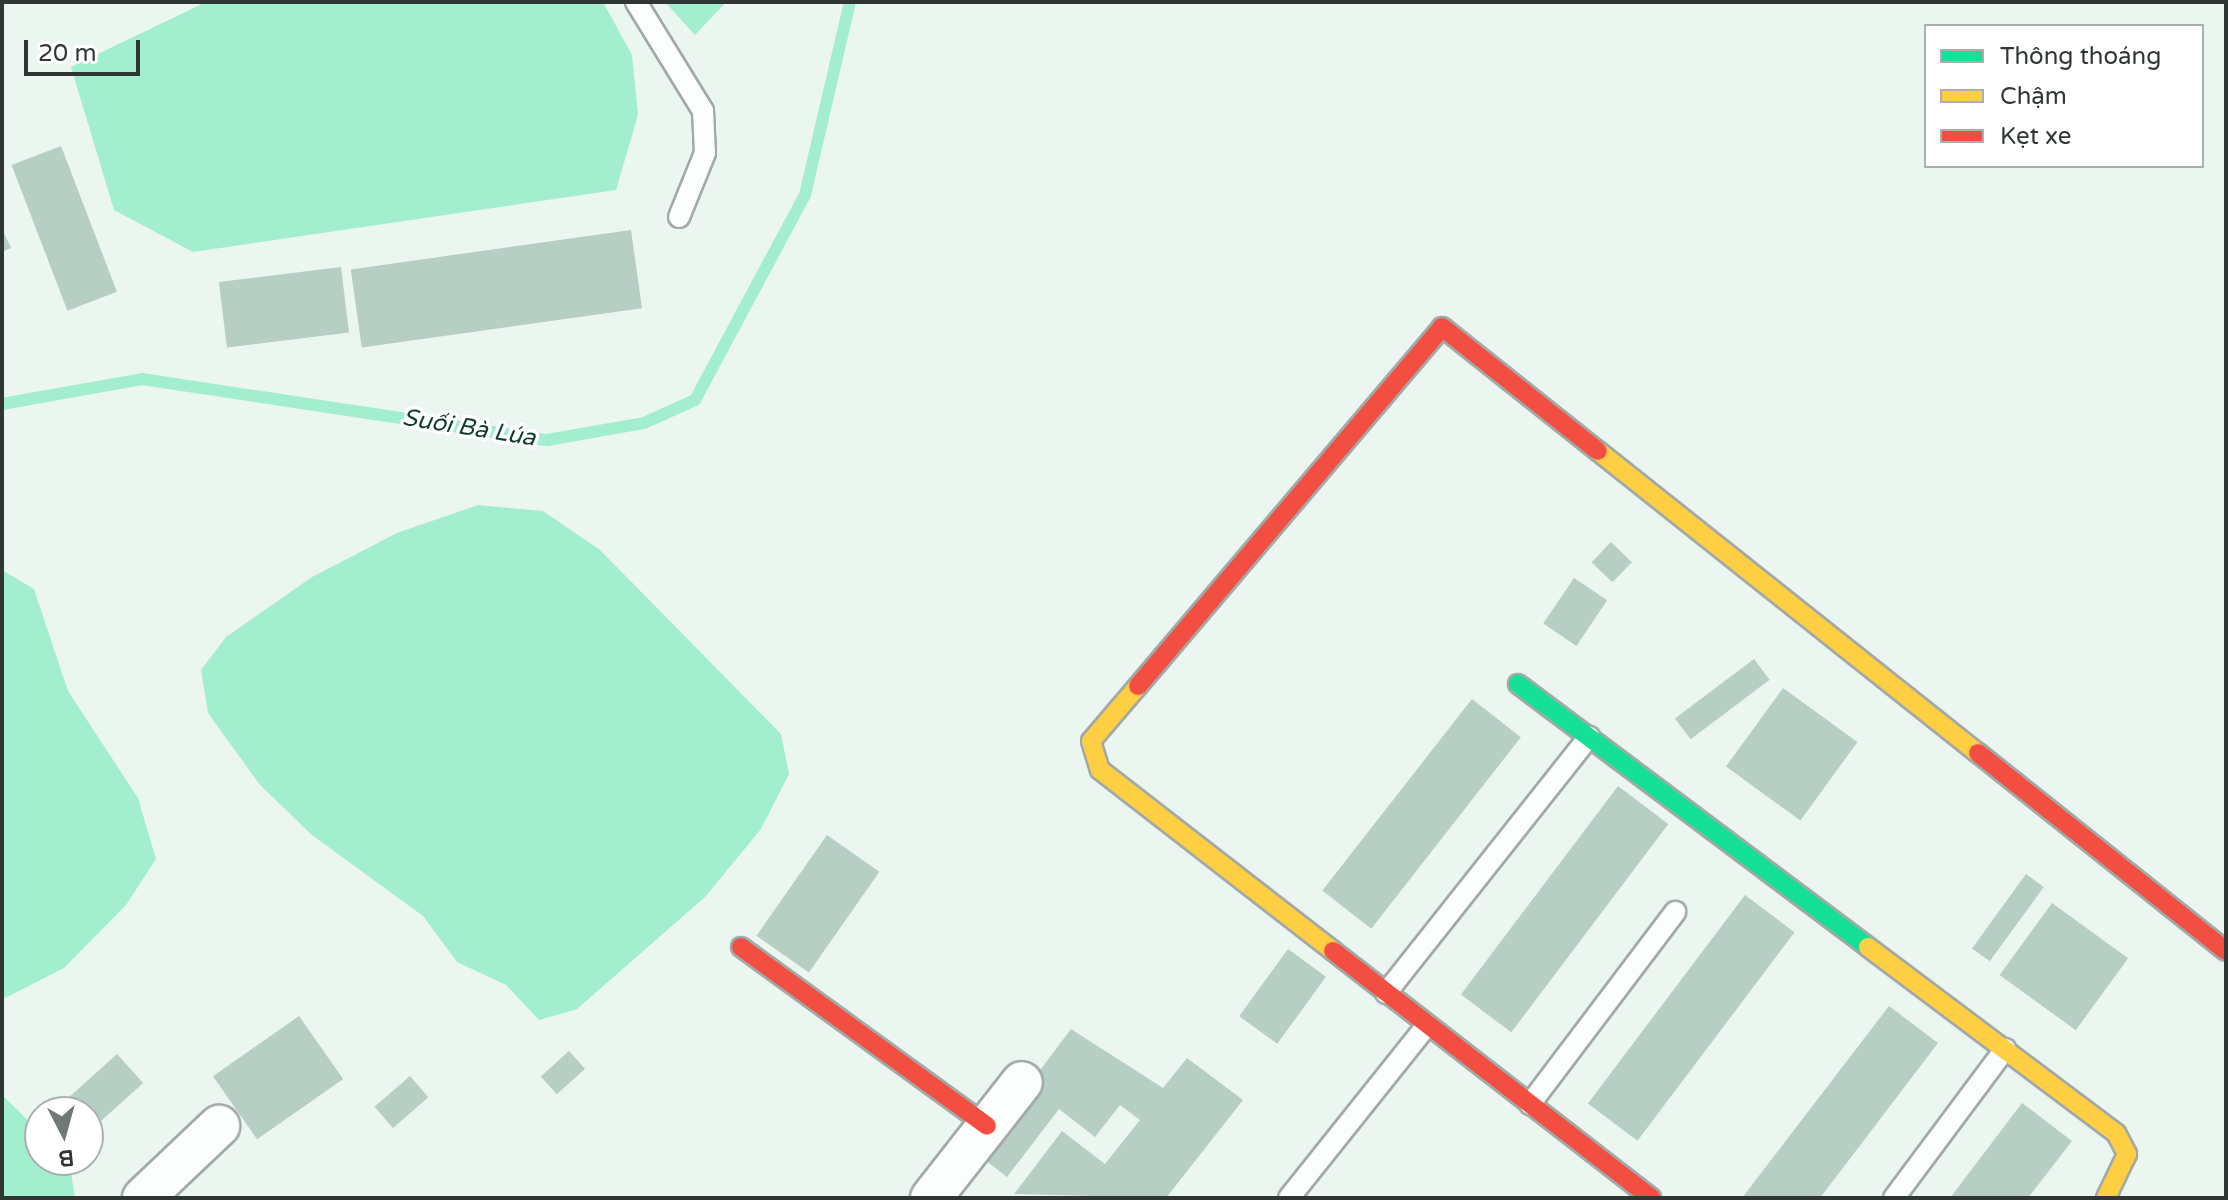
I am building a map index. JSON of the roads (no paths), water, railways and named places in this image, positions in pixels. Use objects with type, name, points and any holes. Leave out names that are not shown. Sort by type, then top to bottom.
[{"type":"street","points":[[1651,1198],[1100,770],[1091,741],[1442,327],[2226,951]]},
{"type":"street","points":[[1518,684],[2116,1133],[2127,1154],[2106,1198]]},
{"type":"street","points":[[741,947],[987,1126]]},
{"type":"street","points":[[931,1198],[1022,1082]]},
{"type":"street","points":[[143,1198],[219,1126]]},
{"type":"lane","points":[[636,2],[703,111],[705,153],[679,217]]},
{"type":"lane","points":[[1386,993],[1589,737]]},
{"type":"lane","points":[[1530,1104],[1675,912]]},
{"type":"lane","points":[[1289,1198],[1427,1025]]},
{"type":"lane","points":[[1894,1198],[2005,1049]]},
{"type":"waterway","name":"Suối Bà Lúa","points":[[2,404],[142,379],[547,440],[644,423],[695,400],[805,195],[850,2]]}]
